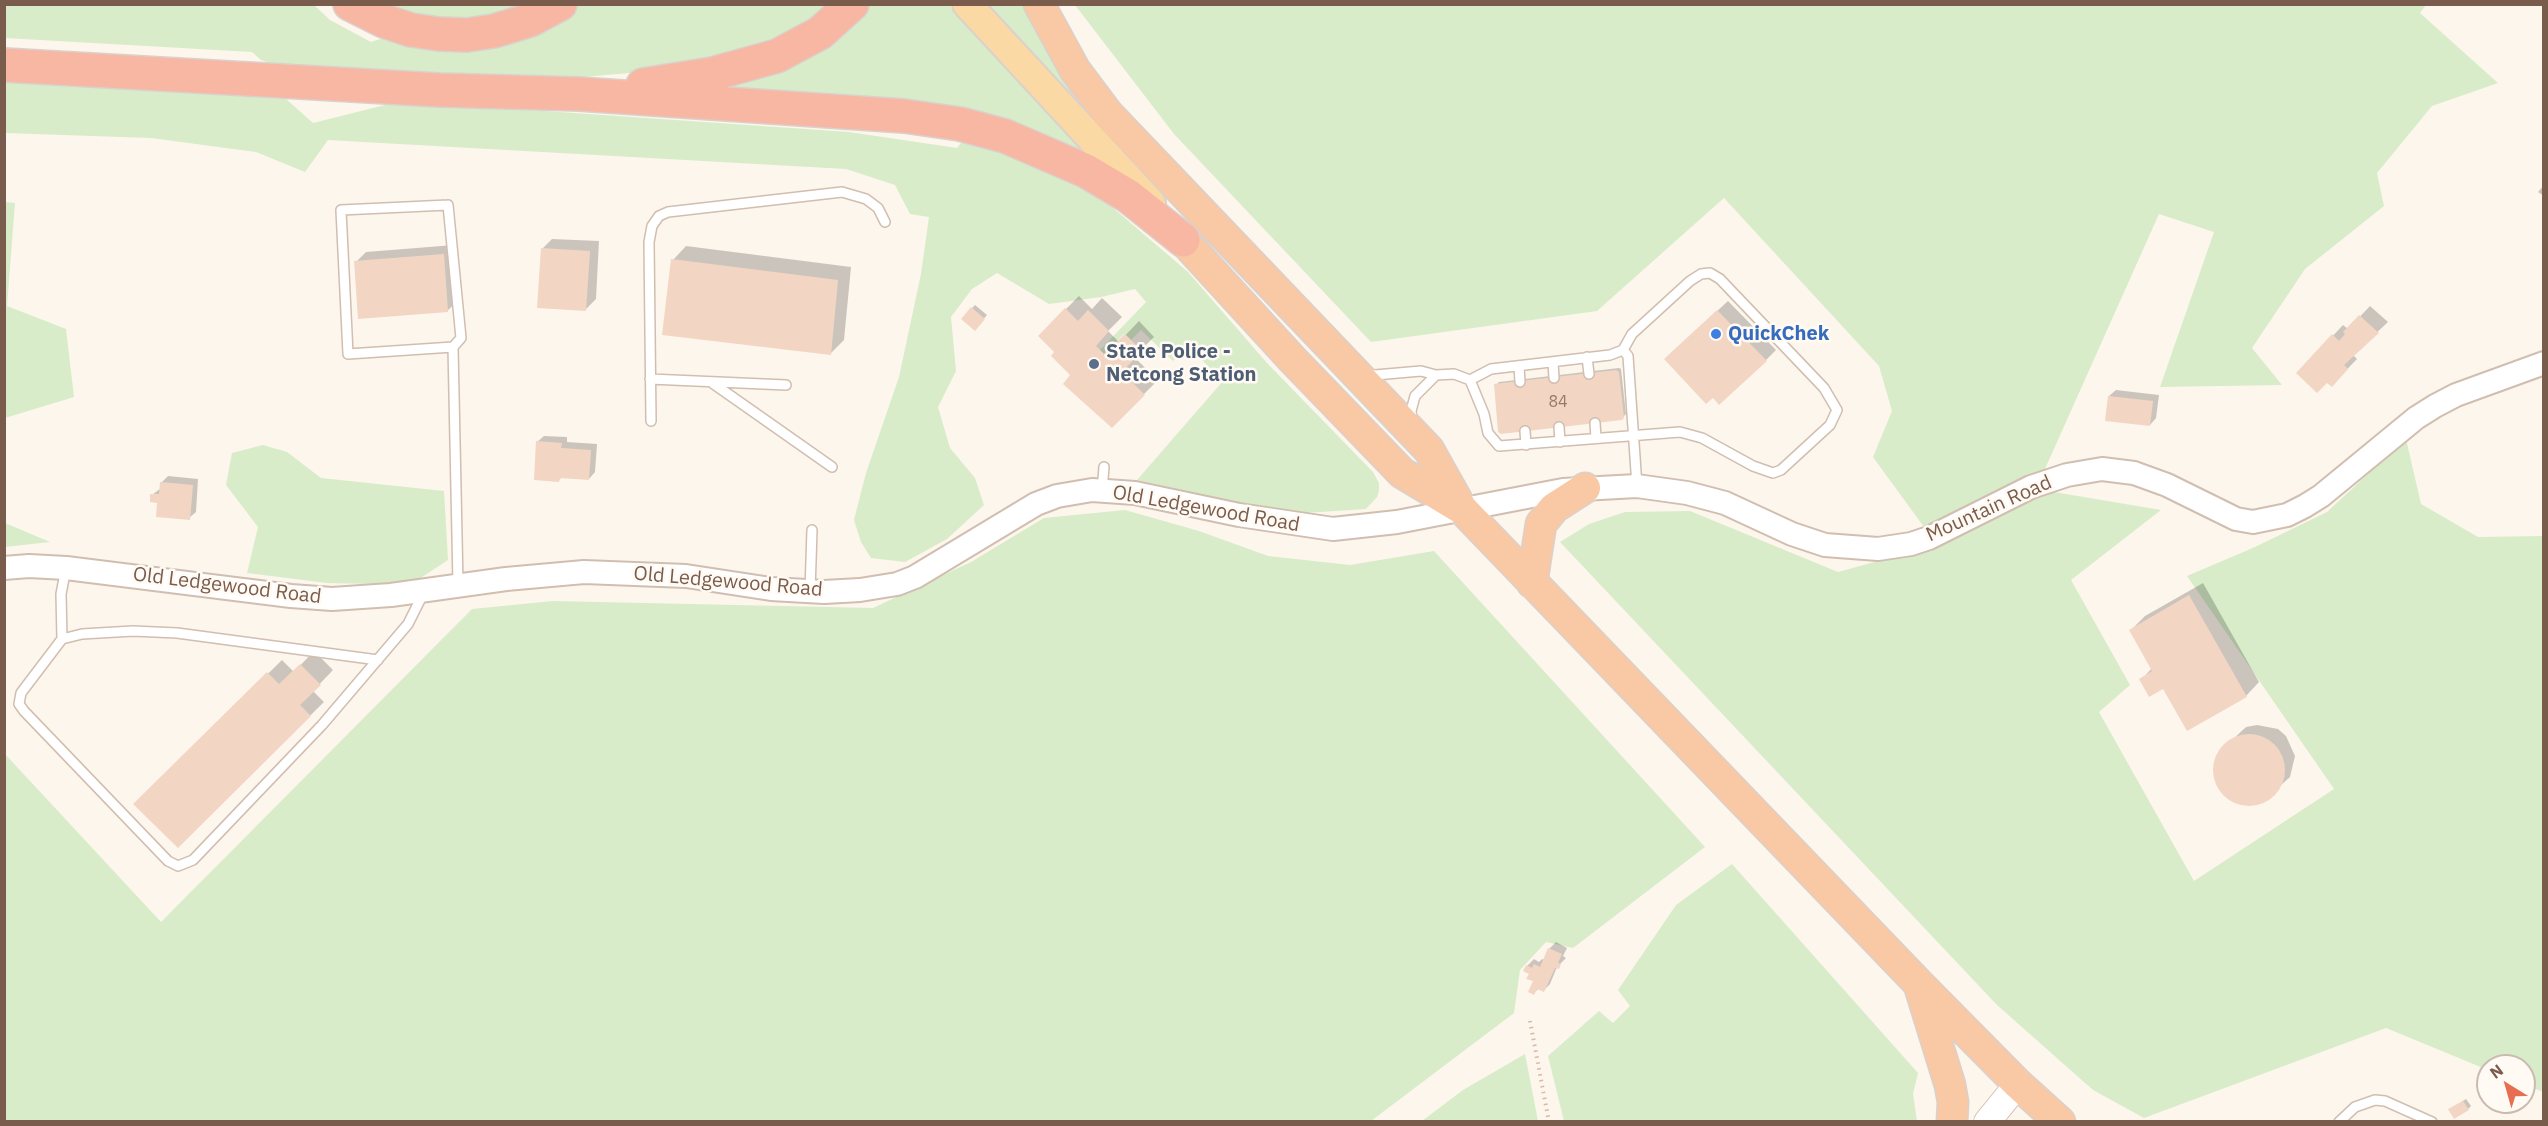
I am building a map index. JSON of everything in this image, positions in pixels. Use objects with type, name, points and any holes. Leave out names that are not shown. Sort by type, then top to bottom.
[{"type":"highway","points":[[350,4],[384,21],[411,30],[467,35],[494,31],[530,20],[560,4]]},
{"type":"highway","points":[[579,94],[711,74],[757,63],[808,41],[833,23],[852,4]]},
{"type":"highway","points":[[1039,4],[1075,70],[1108,114],[1429,450],[1462,509],[1918,984],[2018,1084],[2060,1122]]},
{"type":"highway","points":[[4,65],[427,89],[579,94],[904,116],[960,124],[1005,136],[1094,175],[1128,196],[1184,240],[1285,351],[1402,473],[1462,509]]},
{"type":"highway","points":[[1532,583],[1541,524],[1554,508],[1585,488]]},
{"type":"highway","points":[[1918,984],[1950,1084],[1953,1102],[1952,1122]]},
{"type":"main road","points":[[967,4],[1093,138],[1184,240]]},
{"type":"main road","points":[[1987,1122],[2018,1084]]},
{"type":"street","name":"Mountain Road","points":[[1462,509],[1585,488],[1637,486],[1663,488],[1706,497],[1743,510],[1792,534],[1825,545],[1862,549],[1911,544],[1929,538],[2031,487],[2067,475],[2102,469],[2134,473],[2167,485],[2236,519],[2253,522],[2288,515],[2305,507],[2416,418],[2435,406],[2456,395],[2544,363]]},
{"type":"street","name":"Old Ledgewood Road","points":[[4,568],[28,566],[66,568],[300,597],[357,598],[419,592],[506,579],[584,572],[686,576],[771,590],[860,590],[897,584],[932,568],[1035,504],[1057,496],[1102,491],[1135,493],[1239,515],[1334,529],[1397,522],[1462,509]]},
{"type":"lane","points":[[651,421],[649,242],[652,226],[659,216],[668,212],[842,192],[870,201],[881,213],[885,222]]},
{"type":"lane","points":[[453,347],[348,354],[341,210],[448,205],[461,338],[453,347],[458,586]]},
{"type":"lane","points":[[1343,361],[1375,375],[1421,371],[1436,375],[1454,374],[1470,380],[1484,414],[1490,439],[1503,447],[1635,434],[1686,433],[1726,450],[1760,469],[1777,472],[1830,425],[1837,410],[1836,404],[1808,372],[1720,279],[1710,273],[1701,274],[1689,281],[1632,334],[1623,350],[1610,355],[1491,369],[1470,380]]},
{"type":"lane","points":[[1623,350],[1628,357],[1637,486]]},
{"type":"lane","points":[[1587,357],[1589,374]]},
{"type":"lane","points":[[1553,362],[1554,378]]},
{"type":"lane","points":[[1519,366],[1520,382]]},
{"type":"lane","points":[[1413,433],[1412,403],[1420,390],[1436,375]]},
{"type":"lane","points":[[650,380],[786,385]]},
{"type":"lane","points":[[711,382],[832,467]]},
{"type":"lane","points":[[1595,423],[1596,438]]},
{"type":"lane","points":[[1559,427],[1560,442]]},
{"type":"lane","points":[[1525,431],[1526,445]]},
{"type":"lane","points":[[1102,491],[1104,467]]},
{"type":"lane","points":[[810,591],[812,530]]},
{"type":"lane","points":[[66,568],[62,594],[62,639],[21,693],[18,699],[21,707],[168,861],[178,866],[193,860],[321,725],[378,660],[415,613],[420,600],[419,592]]},
{"type":"lane","points":[[62,639],[82,634],[177,633],[378,660]]},
{"type":"lane","points":[[2339,1122],[2355,1107],[2375,1100],[2385,1101],[2432,1122]]},
{"type":"path","points":[[1530,1022],[1550,1122]]},
{"type":"green space","points":[[4,5],[314,5],[330,20],[371,42],[383,38],[569,13],[579,5],[835,5],[769,46],[653,71],[560,79],[504,79],[275,65],[261,60],[252,52],[5,38]]},
{"type":"green space","points":[[382,5],[534,5],[494,19],[424,20]]},
{"type":"green space","points":[[869,5],[949,5],[1091,154],[720,87],[852,22]]},
{"type":"green space","points":[[986,5],[1026,5],[1075,99]]},
{"type":"green space","points":[[1075,5],[2426,5],[2420,13],[2498,83],[2432,106],[2377,173],[2384,206],[2305,269],[2252,348],[2282,385],[2160,387],[2214,232],[2159,214],[2036,489],[2161,510],[2071,580],[2130,685],[2099,712],[2194,881],[2334,789],[2187,576],[2255,547],[2327,512],[2406,439],[2421,504],[2478,537],[2543,536],[2543,1092],[2536,1089],[2536,1054],[2476,1054],[2476,1065],[2386,1028],[2144,1118],[2093,1090],[1997,1005],[1560,542],[1589,524],[1625,512],[1690,511],[1838,572],[1937,545],[1873,457],[1892,411],[1879,366],[1724,198],[1597,311],[1371,342],[1174,134]]},
{"type":"green space","points":[[4,82],[286,99],[313,123],[401,101],[849,132],[957,148],[965,138],[1016,153],[1091,189],[1188,272],[1267,363],[1373,472],[1379,483],[1379,491],[1377,497],[1366,509],[1305,513],[1262,508],[1137,480],[1223,381],[1189,347],[1173,361],[1141,330],[1131,340],[1124,334],[1104,354],[1100,350],[1146,302],[1135,289],[1101,297],[1049,304],[997,273],[972,289],[951,317],[956,371],[938,407],[950,448],[975,478],[984,505],[947,539],[905,562],[871,558],[861,542],[854,520],[866,473],[899,377],[921,274],[929,217],[910,214],[895,185],[846,169],[328,140],[305,172],[256,152],[151,138],[5,133]]},
{"type":"green space","points":[[5,202],[15,203],[7,306],[66,329],[74,397],[5,418]]},
{"type":"green space","points":[[263,445],[287,452],[321,478],[444,491],[448,560],[416,581],[373,584],[327,583],[247,573],[258,527],[226,485],[232,453]]},
{"type":"green space","points":[[1125,510],[1199,531],[1268,556],[1350,565],[1434,551],[1705,847],[1573,948],[1546,942],[1520,970],[1514,1013],[1371,1121],[5,1121],[4,753],[161,922],[472,609],[553,601],[873,608],[971,562],[1044,518]]},
{"type":"green space","points":[[5,523],[50,542],[5,547]]},
{"type":"green space","points":[[1732,864],[1918,1073],[1913,1094],[1917,1121],[1564,1121],[1548,1056],[1599,1011],[1613,1023],[1630,1006],[1618,990],[1676,905]]},
{"type":"green space","points":[[1525,1054],[1538,1121],[1422,1121],[1463,1090]]},
{"type":"building","points":[[541,248],[590,251],[586,311],[537,308]]},
{"type":"building","points":[[444,254],[448,312],[358,319],[354,261]]},
{"type":"building","points":[[671,259],[838,280],[831,355],[662,335]]},
{"type":"building","points":[[971,307],[985,319],[975,331],[961,319]]},
{"type":"building","name":"State Police - Netcong Station","points":[[1065,308],[1078,321],[1088,310],[1109,331],[1096,346],[1104,354],[1125,334],[1142,351],[1122,372],[1145,395],[1112,428],[1063,384],[1070,375],[1051,356],[1054,352],[1038,336]]},
{"type":"building","name":"QuickChek","points":[[1717,310],[1767,361],[1719,405],[1713,398],[1706,404],[1664,359]]},
{"type":"building","points":[[2359,315],[2379,333],[2344,365],[2348,369],[2332,387],[2327,383],[2317,393],[2296,373],[2332,334],[2339,341],[2345,334],[2343,332]]},
{"type":"building","points":[[1616,370],[1619,372],[1624,418],[1622,420],[1501,434],[1498,432],[1494,384]]},
{"type":"building","points":[[2108,396],[2153,401],[2150,426],[2105,421]]},
{"type":"building","points":[[536,441],[562,443],[561,448],[591,450],[589,480],[560,478],[559,482],[534,480]]},
{"type":"building","points":[[160,482],[193,485],[190,520],[156,517],[157,503],[150,502],[150,494],[159,494]]},
{"type":"building","points":[[2189,595],[2247,697],[2187,731],[2163,689],[2149,697],[2139,679],[2152,671],[2129,630]]},
{"type":"building","points":[[300,664],[321,685],[300,705],[311,716],[178,848],[133,804],[267,672],[279,684]]},
{"type":"building","points":[[2249,734],[2269,740],[2279,750],[2285,770],[2279,790],[2269,800],[2249,806],[2229,800],[2219,790],[2213,770],[2219,750],[2229,740]]},
{"type":"building","points":[[1548,948],[1562,954],[1558,963],[1561,964],[1559,969],[1555,968],[1544,992],[1537,989],[1534,995],[1528,992],[1533,981],[1526,979],[1529,974],[1523,971],[1526,965],[1532,968],[1534,964],[1540,967]]},
{"type":"building","points":[[2463,1101],[2469,1110],[2454,1119],[2448,1109]]},
{"type":"place","name":"QuickChek","points":[[1716,334]]},
{"type":"place","name":"State Police - Netcong Station","points":[[1094,364]]}]
